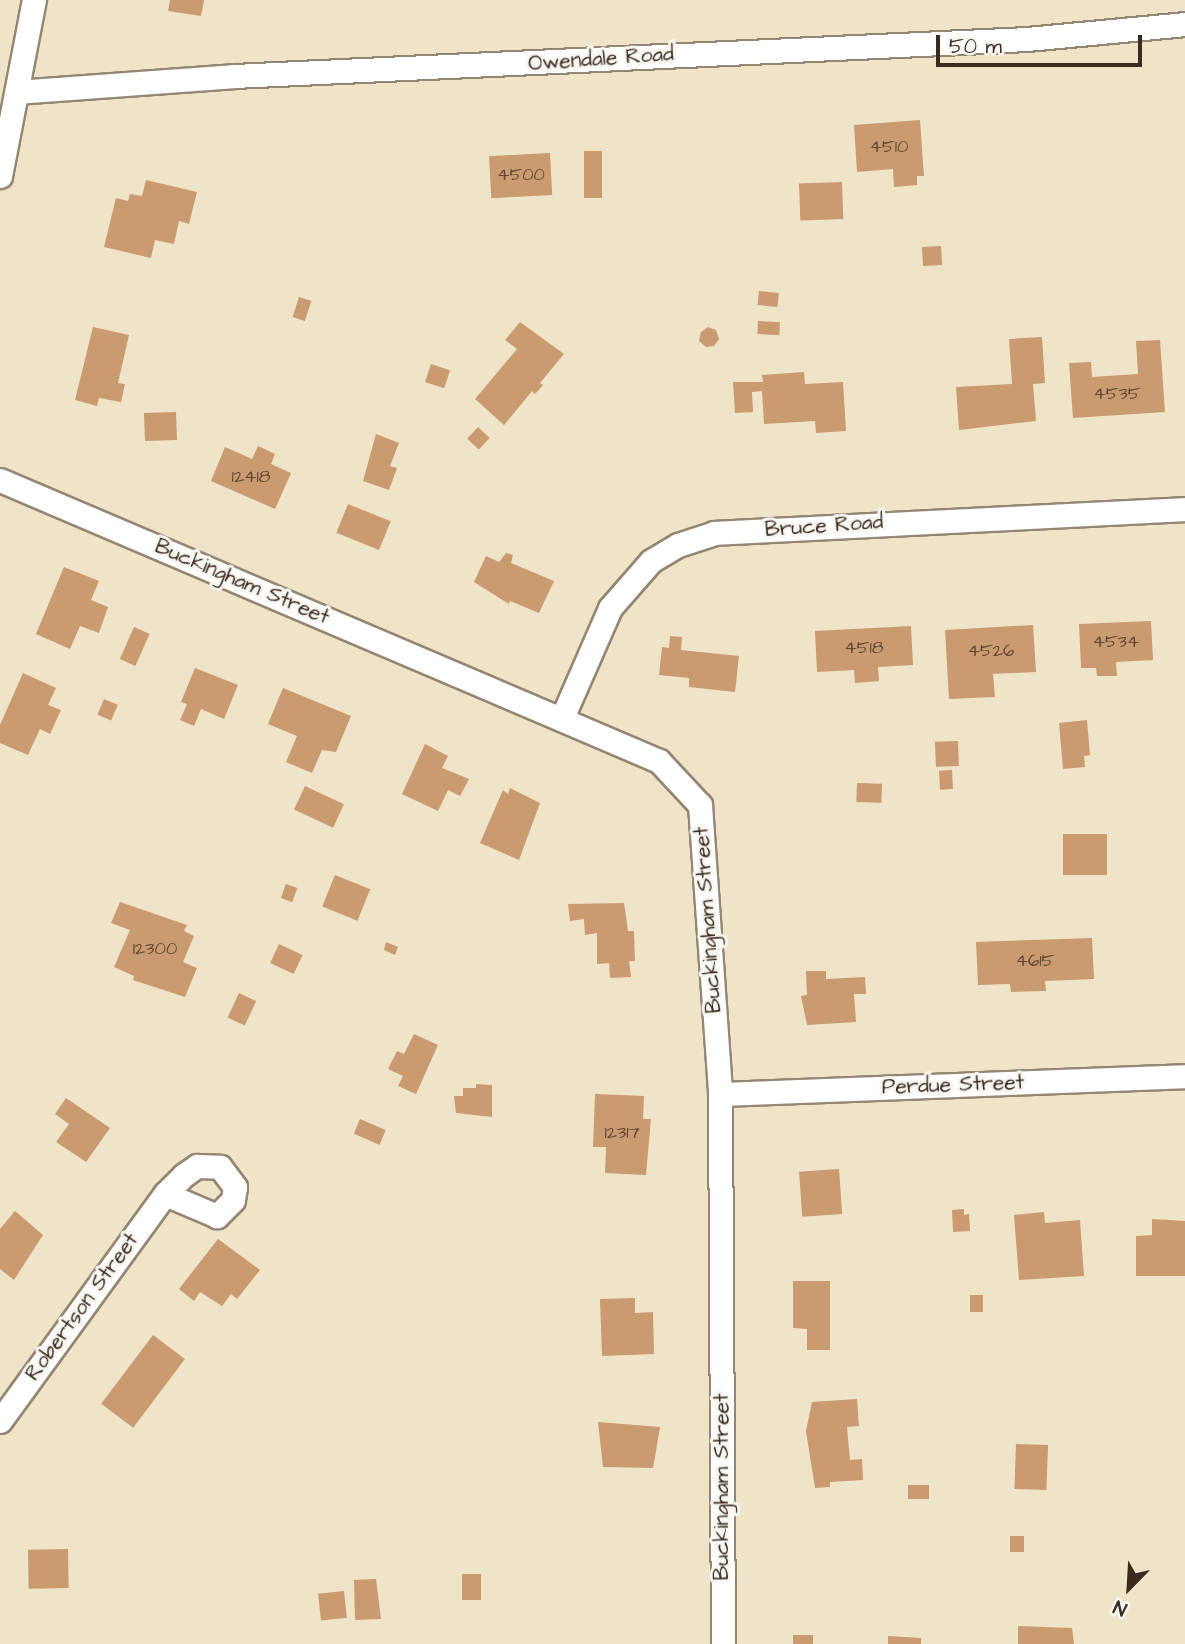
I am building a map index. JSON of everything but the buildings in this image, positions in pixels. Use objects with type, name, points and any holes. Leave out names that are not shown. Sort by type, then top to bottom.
[{"type":"street","points":[[0,176],[34,0]]},
{"type":"street","name":"Owendale Road","points":[[17,92],[234,76],[1027,39],[1185,24]]},
{"type":"street","name":"Buckingham Street","points":[[0,480],[659,761],[700,805],[720,1094],[723,1644]]},
{"type":"street","name":"Bruce Road","points":[[562,718],[610,608],[624,587],[651,561],[690,541],[714,533],[1185,509]]},
{"type":"street","name":"Perdue Street","points":[[720,1094],[1185,1076]]},
{"type":"street","name":"Robertson Street","points":[[0,1421],[165,1194]]}]
